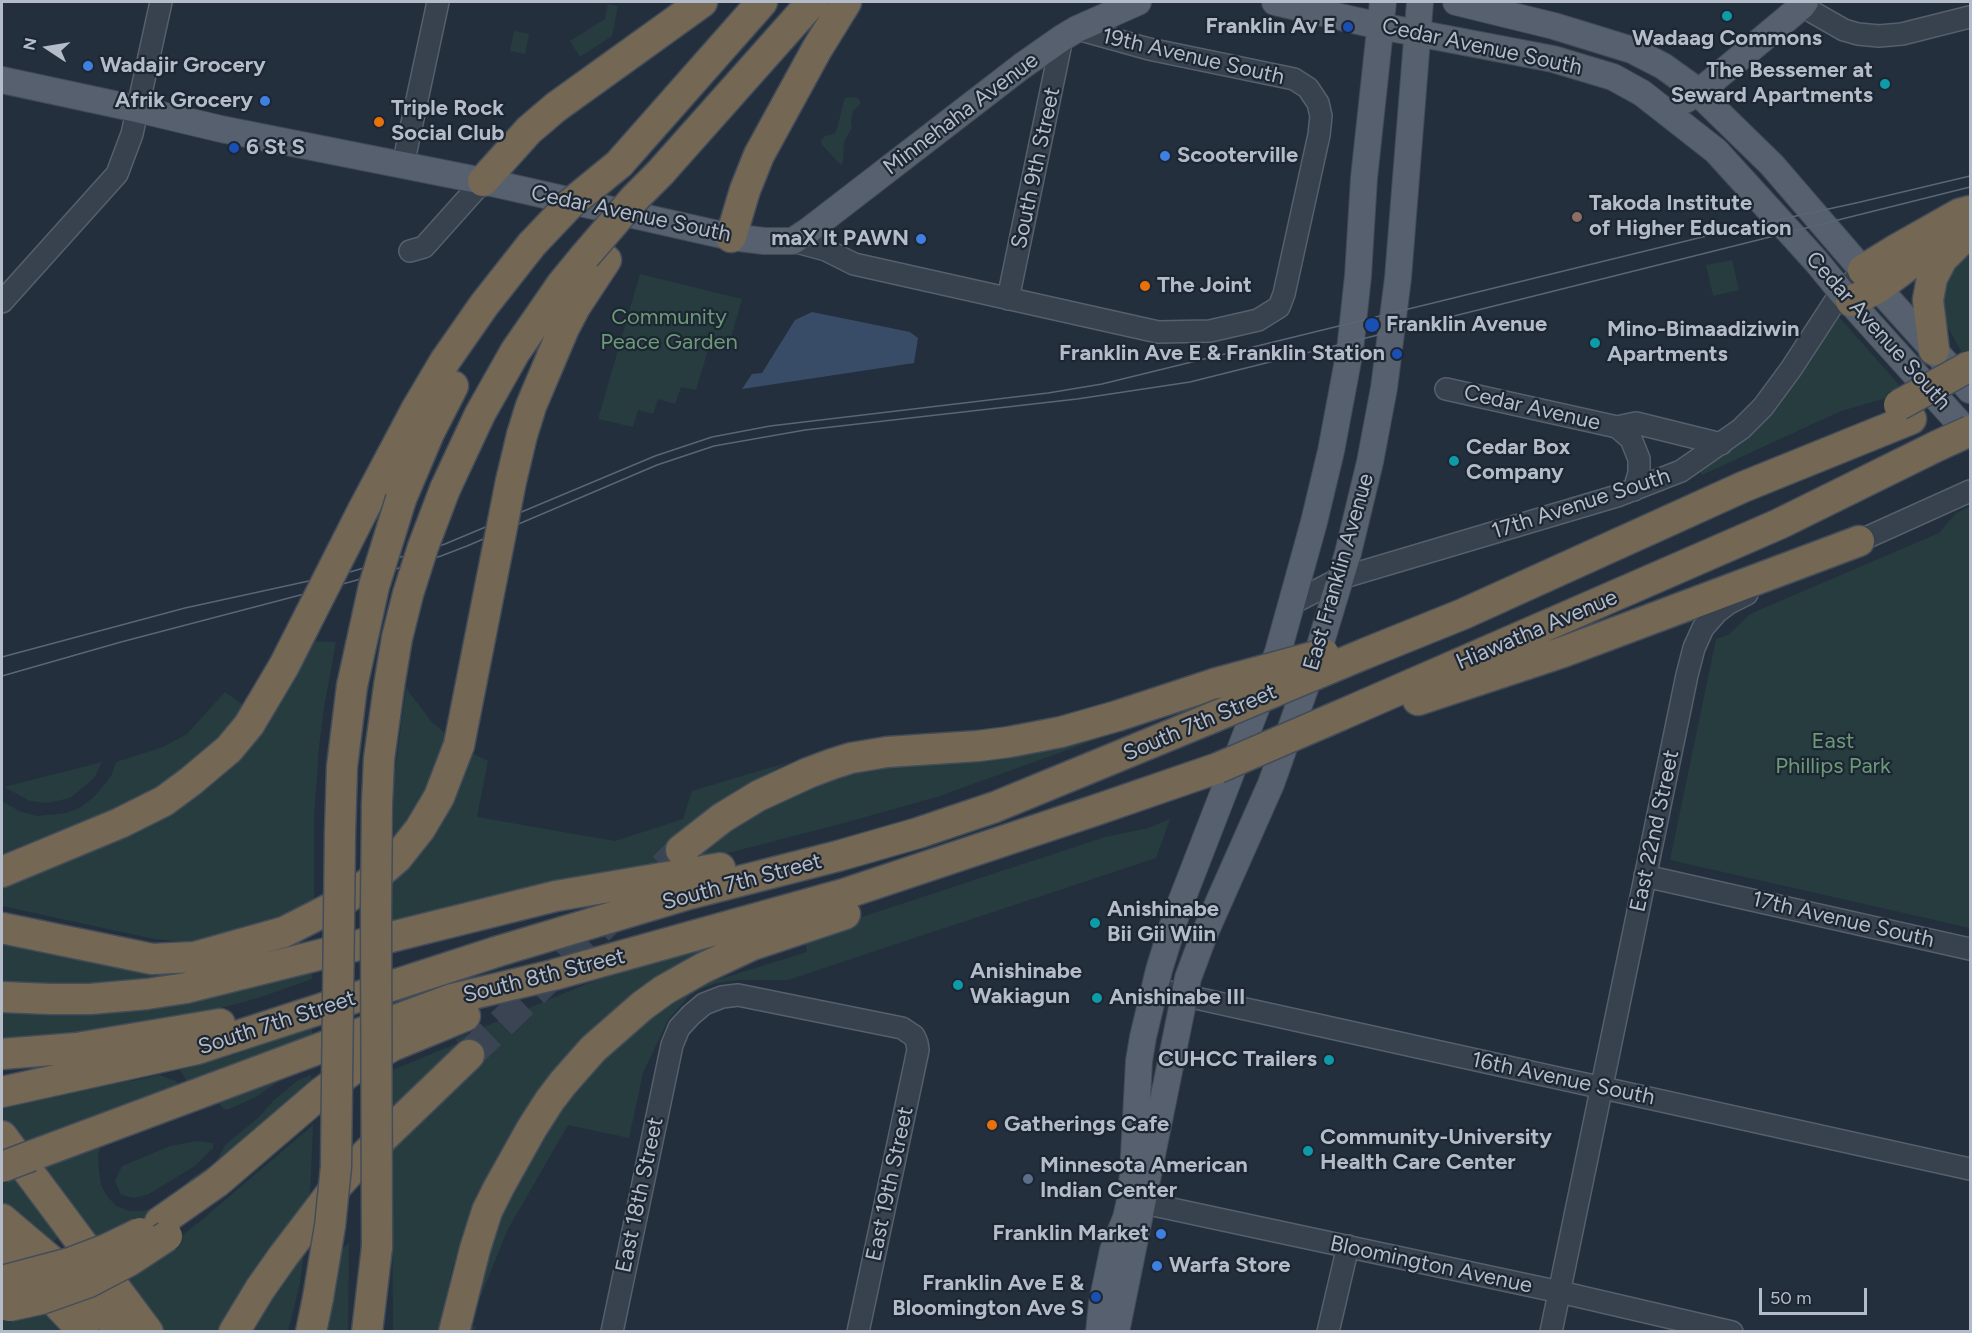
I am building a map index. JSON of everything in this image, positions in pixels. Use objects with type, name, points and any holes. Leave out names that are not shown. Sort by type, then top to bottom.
[{"type":"highway","points":[[483,181],[529,130],[556,107],[702,2]]},
{"type":"highway","points":[[14,867],[120,823],[164,801],[218,759],[239,737],[262,706],[284,666],[416,410],[484,305],[619,164],[762,2]]},
{"type":"highway","points":[[2,928],[124,954],[152,958],[195,957],[284,932],[337,905],[367,884],[397,858],[420,829],[439,797],[459,745],[522,435],[531,406],[596,258],[634,199],[660,173],[812,2]]},
{"type":"highway","points":[[731,237],[745,190],[759,155],[817,49],[846,2]]},
{"type":"highway","points":[[1847,297],[1871,279],[1969,227]]},
{"type":"highway","points":[[1934,350],[1928,300],[1932,279],[1942,259],[1969,227]]},
{"type":"highway","points":[[310,1332],[330,1226],[336,1167],[339,834],[343,756],[352,686],[374,586],[401,499],[429,433],[452,388],[503,310],[540,246]]},
{"type":"highway","points":[[378,1332],[377,804],[379,759],[388,686],[408,594],[423,547],[445,489],[477,421],[515,352],[562,284],[596,258]]},
{"type":"highway","points":[[1905,412],[1971,366]]},
{"type":"highway","points":[[1905,412],[1971,390]]},
{"type":"highway","name":"Hiawatha Avenue","points":[[1463,614],[1793,466],[1905,412]]},
{"type":"highway","name":"Hiawatha Avenue","points":[[1096,810],[1218,768],[1340,721],[1779,524],[1937,446],[1971,433]]},
{"type":"highway","points":[[1340,721],[1582,645],[1859,541]]},
{"type":"highway","name":"South 7th Street","points":[[8,1091],[197,1049],[499,951],[689,894],[918,833],[995,807],[1209,719],[1366,648],[1463,614]]},
{"type":"highway","points":[[681,850],[715,822],[758,796],[808,772],[842,761],[887,752],[978,746],[1035,738],[1091,724],[1217,683],[1366,648]]},
{"type":"highway","points":[[454,1332],[469,1269],[487,1211],[532,1128],[550,1100],[576,1068],[608,1035],[642,1006],[681,980],[732,953],[880,903],[1096,810]]},
{"type":"highway","name":"South 8th Street","points":[[2,1167],[452,999],[614,958],[844,894],[1096,810]]},
{"type":"highway","points":[[2,997],[90,999],[186,988],[556,896],[918,833]]},
{"type":"highway","points":[[2,913],[164,946],[214,950]]},
{"type":"highway","points":[[2,1054],[77,1048],[210,1026],[499,951]]},
{"type":"highway","points":[[4,1298],[48,1270],[163,1229],[322,1092],[359,1065],[392,1046],[614,958]]},
{"type":"highway","points":[[234,1332],[260,1289],[335,1188],[469,1056]]},
{"type":"highway","points":[[2,1136],[148,1332]]},
{"type":"highway","points":[[2,1219],[81,1286],[122,1332]]},
{"type":"highway","points":[[367,1332],[377,1247]]},
{"type":"highway","points":[[2,1255],[46,1292],[84,1332]]},
{"type":"main road","name":"Minnehaha Avenue","points":[[793,241],[1012,73],[1070,33],[1138,2]]},
{"type":"main road","name":"Cedar Avenue South","points":[[1275,2],[1381,14],[1418,33],[1512,50],[1589,69],[1613,77],[1653,100],[1716,151],[1971,433]]},
{"type":"main road","points":[[1411,2],[1418,33]]},
{"type":"main road","name":"East Franklin Avenue","points":[[1116,1332],[1137,1202],[1188,978],[1271,784],[1318,652],[1341,578],[1367,472],[1384,388],[1398,278],[1420,2]]},
{"type":"main road","name":"Cedar Avenue South","points":[[1456,2],[1589,36],[1632,50],[1663,66],[1699,92],[1772,165],[1971,390]]},
{"type":"main road","points":[[1653,100],[1685,100],[1699,92],[1803,4]]},
{"type":"main road","name":"East Franklin Avenue","points":[[1099,1332],[1102,1303],[1113,1250],[1126,1218],[1137,1202],[1133,1174],[1139,1061],[1155,988],[1176,915],[1278,652],[1331,451],[1350,350],[1358,276],[1364,178],[1381,14]]},
{"type":"main road","points":[[1512,50],[1518,17]]},
{"type":"main road","name":"Cedar Avenue South","points":[[2,80],[221,129],[483,181],[731,237],[764,241],[793,241]]},
{"type":"street","points":[[2,302],[117,174],[125,156],[161,2]]},
{"type":"street","points":[[403,165],[438,2]]},
{"type":"street","points":[[1803,4],[1844,30],[1879,36],[1902,34],[1971,17]]},
{"type":"street","name":"19th Avenue South","points":[[1070,33],[1294,80],[1308,88],[1318,103],[1320,116],[1316,146],[1284,294],[1279,307],[1258,320]]},
{"type":"street","name":"South 9th Street","points":[[1008,299],[1070,33]]},
{"type":"street","points":[[410,251],[424,247],[483,181]]},
{"type":"street","name":"Cedar Avenue South","points":[[793,241],[826,250],[854,264],[1158,332],[1210,331],[1258,320]]},
{"type":"street","name":"17th Avenue South","points":[[1291,604],[1341,578],[1617,496],[1681,471],[1741,429],[1763,407],[1834,303],[1847,297]]},
{"type":"street","name":"Cedar Avenue","points":[[1446,389],[1617,427],[1636,423],[1721,444]]},
{"type":"street","name":"Cedar Avenue","points":[[1617,427],[1631,439],[1639,459],[1639,473],[1634,490]]},
{"type":"street","name":"East 22nd Street","points":[[1551,1332],[1678,716],[1694,648],[1703,628],[1717,612],[1729,603],[1971,491]]},
{"type":"street","name":"17th Avenue South","points":[[1645,876],[1971,949]]},
{"type":"street","name":"16th Avenue South","points":[[1155,988],[1971,1169]]},
{"type":"street","name":"East 18th Street","points":[[612,1332],[672,1045],[680,1028],[690,1015],[704,1005],[722,997],[738,995],[902,1028],[914,1036]]},
{"type":"street","name":"East 19th Street","points":[[858,1332],[918,1050],[914,1036]]},
{"type":"street","name":"Bloomington Avenue","points":[[1137,1202],[1560,1292],[1732,1332]]},
{"type":"street","points":[[1328,1332],[1347,1246]]},
{"type":"green space","points":[[608,4],[618,6],[612,36],[580,57],[570,41],[605,19]]},
{"type":"green space","points":[[514,31],[529,34],[525,54],[510,51]]},
{"type":"green space","points":[[845,98],[858,98],[861,103],[853,111],[852,128],[844,142],[841,165],[822,145],[821,140],[836,132]]},
{"type":"green space","points":[[1970,248],[1970,352],[1964,356],[1938,310],[1948,270]]},
{"type":"green space","points":[[1732,260],[1739,290],[1713,296],[1706,265]]},
{"type":"green space","name":"Community Peace Garden","points":[[640,274],[742,299],[728,348],[710,343],[696,390],[681,387],[675,404],[658,399],[653,414],[638,410],[633,427],[598,419]]},
{"type":"green space","points":[[1839,317],[1902,388],[1883,399],[1841,411],[1702,475],[1700,471],[1741,441],[1780,400]]},
{"type":"green space","name":"East Phillips Park","points":[[1970,507],[1970,928],[1670,860],[1716,639],[1728,635],[1749,615],[1759,610],[1939,533],[1956,513]]},
{"type":"green space","points":[[306,641],[336,642],[319,747],[314,817],[314,911],[217,940],[187,942],[154,939],[2,906],[2,881],[171,807]]},
{"type":"green space","points":[[406,688],[431,721],[450,738],[442,765],[394,847],[394,779]]},
{"type":"green space","points":[[225,692],[247,708],[241,722],[163,791],[48,836],[2,861],[2,801],[19,811],[37,816],[67,813],[81,807],[106,783],[116,762],[163,747],[187,734]]},
{"type":"green space","points":[[1128,728],[937,797],[844,823],[693,862],[392,929],[392,875],[466,750],[488,761],[477,817],[615,841],[683,819],[692,791],[789,762],[736,790],[689,824],[672,841],[708,842],[821,777]]},
{"type":"green space","points":[[102,762],[94,778],[70,798],[47,803],[30,801],[4,787]]},
{"type":"green space","points":[[1170,819],[1156,858],[788,980],[738,980],[717,983],[700,989],[688,997],[668,1020],[643,1073],[629,1138],[568,1125],[508,1229],[469,1325],[476,1327],[474,1331],[463,1332],[496,1214],[582,1075],[662,1007],[704,984],[807,952],[804,936],[1105,837],[1148,828]]},
{"type":"green space","points":[[2,937],[186,965],[189,981],[2,990]]},
{"type":"green space","points":[[737,941],[533,1102],[480,1188],[470,1210],[452,1270],[439,1331],[393,1331],[392,1142],[476,1063],[455,1039],[591,982]]},
{"type":"green space","points":[[311,964],[312,979],[261,997],[196,1015],[105,1033],[2,1041],[2,1003]]},
{"type":"green space","points":[[312,1028],[312,1044],[188,1083],[180,1070],[231,1056]]},
{"type":"green space","points":[[456,1044],[457,1046],[393,1108],[392,1070]]},
{"type":"green space","points":[[299,1067],[256,1097],[227,1110],[216,1100]]},
{"type":"green space","points":[[159,1075],[176,1081],[179,1086],[21,1150],[2,1124],[2,1103]]},
{"type":"green space","points":[[311,1075],[311,1087],[202,1181],[173,1195],[193,1177],[216,1162],[225,1145],[259,1117],[273,1101],[298,1080]]},
{"type":"green space","points":[[313,1125],[310,1194],[241,1291],[217,1331],[155,1331],[117,1279],[153,1257],[198,1223]]},
{"type":"green space","points":[[102,1141],[98,1155],[99,1171],[101,1185],[107,1196],[116,1206],[130,1211],[143,1211],[155,1207],[147,1217],[92,1245],[35,1169]]},
{"type":"green space","points":[[197,1141],[213,1143],[213,1148],[195,1166],[149,1194],[134,1198],[121,1195],[115,1181],[122,1166],[170,1146]]},
{"type":"green space","points":[[18,1175],[59,1236],[52,1244],[2,1206],[2,1181]]},
{"type":"green space","points":[[349,1243],[348,1331],[328,1331],[342,1249]]},
{"type":"green space","points":[[305,1244],[300,1283],[288,1331],[246,1332]]},
{"type":"green space","points":[[39,1309],[60,1331],[2,1331],[2,1317]]},
{"type":"water","points":[[812,312],[910,332],[918,338],[914,363],[742,389],[752,374],[762,373],[795,320]]},
{"type":"tunnel","points":[[469,1055],[681,850]]},
{"type":"tram line","points":[[2,657],[185,608],[350,572],[445,544],[655,456],[712,437],[770,426],[1048,393],[1102,384],[1727,231],[1970,176]]},
{"type":"tram line","points":[[2,676],[441,556],[657,465],[714,446],[805,430],[1077,399],[1190,382],[1970,187]]},
{"type":"place","name":"Wadaag Commons","points":[[1727,16]]},
{"type":"place","name":"Franklin Av E","points":[[1348,27]]},
{"type":"place","name":"Wadajir Grocery","points":[[88,66]]},
{"type":"place","name":"The Bessemer at Seward Apartments","points":[[1885,84]]},
{"type":"place","name":"Afrik Grocery","points":[[265,101]]},
{"type":"place","name":"Triple Rock Social Club","points":[[379,122]]},
{"type":"place","name":"6 St S","points":[[234,148]]},
{"type":"place","name":"Scooterville","points":[[1165,156]]},
{"type":"place","name":"Takoda Institute of Higher Education","points":[[1577,217]]},
{"type":"place","name":"maX It PAWN","points":[[921,239]]},
{"type":"place","name":"The Joint","points":[[1145,286]]},
{"type":"place","name":"Franklin Avenue","points":[[1372,325]]},
{"type":"place","name":"Mino-Bimaadiziwin Apartments","points":[[1595,343]]},
{"type":"place","name":"Franklin Ave E & Franklin Station","points":[[1397,354]]},
{"type":"place","name":"Cedar Box Company","points":[[1454,461]]},
{"type":"place","name":"Anishinabe Bii Gii Wiin","points":[[1095,923]]},
{"type":"place","name":"Anishinabe Wakiagun","points":[[958,985]]},
{"type":"place","name":"Anishinabe III","points":[[1097,998]]},
{"type":"place","name":"CUHCC Trailers","points":[[1329,1060]]},
{"type":"place","name":"Gatherings Cafe","points":[[992,1125]]},
{"type":"place","name":"Community-University Health Care Center","points":[[1308,1151]]},
{"type":"place","name":"Minnesota American Indian Center","points":[[1028,1179]]},
{"type":"place","name":"Franklin Market","points":[[1161,1234]]},
{"type":"place","name":"Warfa Store","points":[[1157,1266]]},
{"type":"place","name":"Franklin Ave E & Bloomington Ave S","points":[[1096,1297]]}]
